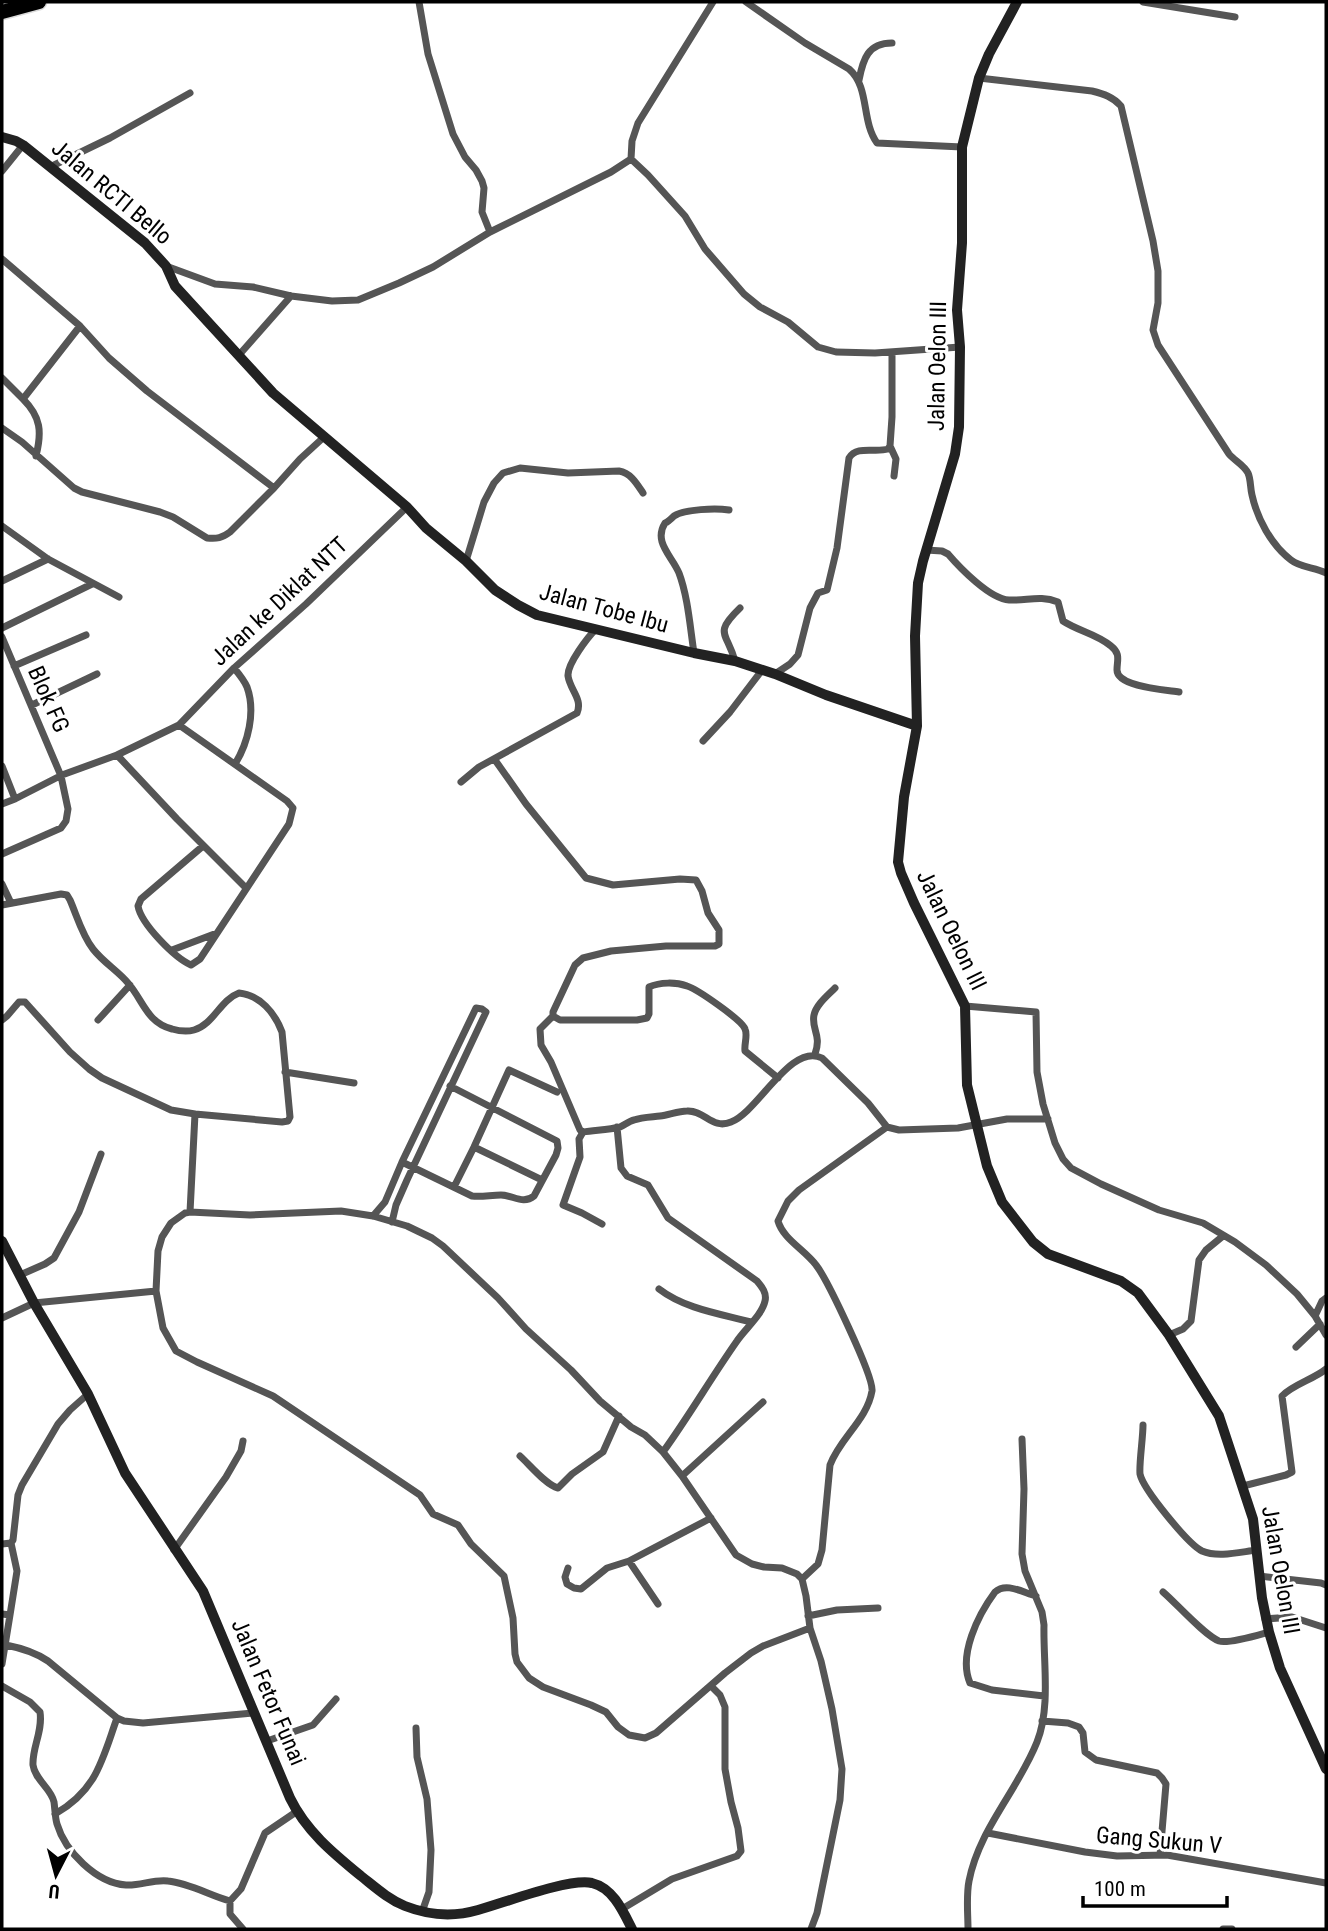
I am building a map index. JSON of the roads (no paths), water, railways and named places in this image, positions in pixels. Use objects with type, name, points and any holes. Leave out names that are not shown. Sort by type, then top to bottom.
[{"type":"highway","points":[[2,12],[39,2]]},
{"type":"street","points":[[419,2],[428,54],[453,134],[482,181],[482,209],[490,232]]},
{"type":"street","points":[[713,2],[638,123],[632,141],[631,159],[685,216],[705,249],[752,301],[801,331],[810,342],[826,350],[892,352],[960,346]]},
{"type":"street","points":[[747,2],[855,74],[871,133],[877,143],[961,147]]},
{"type":"street","name":"Jalan Oelon III","points":[[1017,2],[979,78],[961,147],[962,243],[957,310],[960,346],[959,427],[955,454],[918,583],[915,617],[917,726],[904,797],[898,862],[910,893],[965,1006],[966,1075],[987,1166],[997,1191],[1015,1220],[1033,1242],[1048,1254],[1121,1281],[1146,1301],[1219,1416],[1253,1519],[1265,1619],[1280,1668],[1326,1769]]},
{"type":"street","points":[[1143,2],[1183,5],[1235,17]]},
{"type":"street","points":[[858,80],[864,58],[877,46],[892,43]]},
{"type":"street","points":[[979,78],[1092,91],[1115,99],[1121,106],[1153,241],[1158,303],[1153,330],[1158,345],[1229,454],[1249,474],[1255,505],[1265,530],[1291,560],[1326,573]]},
{"type":"street","points":[[50,167],[110,138],[190,93]]},
{"type":"street","name":"Jalan RCTI Bello","points":[[2,137],[23,145],[145,243],[166,266],[175,286],[239,355]]},
{"type":"street","points":[[2,170],[23,145]]},
{"type":"street","points":[[166,266],[215,284],[253,287],[290,296],[348,301],[368,297],[433,267],[490,232],[611,172],[631,159]]},
{"type":"street","points":[[2,259],[80,326],[109,358],[147,391],[274,488]]},
{"type":"street","points":[[239,355],[290,296]]},
{"type":"street","points":[[23,399],[80,326]]},
{"type":"street","points":[[892,352],[890,446],[896,459],[894,476]]},
{"type":"street","name":"Jalan Tobe Ibu","points":[[239,355],[273,393],[407,507],[426,528],[466,561],[495,590],[518,605],[537,615],[735,661],[917,726]]},
{"type":"street","points":[[2,378],[36,415],[40,440],[36,456]]},
{"type":"street","points":[[2,428],[74,488],[173,517],[207,538],[222,538],[230,532],[324,437]]},
{"type":"street","points":[[775,674],[795,660],[815,596],[828,590],[851,455],[858,450],[882,451],[890,446]]},
{"type":"street","points":[[466,561],[489,493],[498,476],[512,469],[568,473],[620,471],[634,480],[643,493]]},
{"type":"street","name":"Jalan ke Diklat NTT","points":[[2,804],[61,776],[117,755],[179,725],[234,668],[306,604],[407,507]]},
{"type":"street","points":[[694,653],[690,621],[678,572],[664,546],[661,532],[665,523],[683,513],[729,510]]},
{"type":"street","points":[[4,530],[48,559],[119,597]]},
{"type":"street","points":[[926,550],[948,554],[998,597],[1008,600],[1049,598],[1058,602],[1063,621],[1102,640],[1117,652],[1119,658],[1116,673],[1120,679],[1135,685],[1180,692]]},
{"type":"street","points":[[2,581],[48,559]]},
{"type":"street","points":[[2,628],[92,584]]},
{"type":"street","points":[[735,661],[723,631],[726,623],[740,608]]},
{"type":"street","points":[[461,782],[479,768],[577,713],[580,704],[568,673],[576,655],[597,628]]},
{"type":"street","points":[[14,666],[86,635]]},
{"type":"street","name":"Blok FG","points":[[2,637],[61,776],[68,809],[64,824],[2,854]]},
{"type":"street","points":[[234,668],[246,685],[250,708],[246,740],[235,764]]},
{"type":"street","points":[[703,741],[730,712],[762,670]]},
{"type":"street","points":[[32,705],[97,674]]},
{"type":"street","points":[[179,725],[287,801],[293,808],[289,824],[218,933],[196,964],[191,965],[172,950],[142,918],[138,906],[141,899],[203,846]]},
{"type":"street","points":[[117,755],[246,888]]},
{"type":"street","points":[[495,760],[526,804],[586,878],[613,885],[696,880],[708,913],[721,934],[719,944],[715,946],[666,946],[611,951],[583,958],[575,965],[553,1016],[541,1029],[541,1045],[583,1132]]},
{"type":"street","points":[[2,766],[15,799]]},
{"type":"street","points":[[2,884],[11,903]]},
{"type":"street","points":[[2,905],[67,895],[91,948],[130,985],[143,1007],[162,1026],[189,1031],[204,1026],[239,993],[264,1004],[282,1032],[290,1117],[288,1121],[282,1122],[171,1110],[102,1078],[70,1052],[25,1002],[19,1002],[2,1020]]},
{"type":"street","points":[[172,950],[218,933]]},
{"type":"street","points":[[553,1016],[560,1020],[638,1020],[647,1018],[649,1014],[649,987],[656,984],[689,986],[742,1025],[746,1031],[745,1051],[778,1078]]},
{"type":"street","points":[[98,1020],[130,985]]},
{"type":"street","points":[[815,1054],[819,1044],[814,1014],[835,988]]},
{"type":"street","points":[[965,1006],[1035,1012],[1037,1072],[1042,1104],[1055,1143],[1071,1168],[1159,1210],[1203,1223],[1235,1242],[1266,1265],[1297,1294],[1318,1320],[1326,1335]]},
{"type":"street","points":[[373,1216],[385,1202],[476,1009],[482,1009],[486,1012],[396,1205],[392,1222]]},
{"type":"street","points":[[583,1132],[617,1128],[637,1119],[687,1111],[701,1114],[711,1122],[719,1124],[732,1122],[799,1058],[808,1054],[822,1058],[868,1103],[887,1127],[899,1130],[958,1128],[1007,1119],[1048,1119]]},
{"type":"street","points":[[454,1187],[509,1070],[557,1091]]},
{"type":"street","points":[[285,1072],[354,1083]]},
{"type":"street","points":[[402,1162],[472,1196],[503,1194],[520,1200],[530,1200],[556,1155],[557,1141],[450,1086],[441,1087],[441,1082]]},
{"type":"street","points":[[190,1212],[195,1114]]},
{"type":"street","points":[[802,1579],[818,1563],[822,1550],[830,1465],[838,1447],[862,1414],[872,1390],[872,1382],[817,1265],[783,1232],[778,1221],[788,1201],[799,1190],[887,1127]]},
{"type":"street","points":[[617,1128],[621,1168],[624,1173],[648,1185],[668,1218],[757,1281],[763,1289],[765,1300],[760,1312],[663,1452]]},
{"type":"street","points":[[583,1132],[579,1139],[580,1157],[563,1205],[602,1224]]},
{"type":"street","points":[[474,1147],[542,1180]]},
{"type":"street","points":[[20,1275],[54,1258],[79,1212],[101,1154]]},
{"type":"street","points":[[810,1628],[763,1646],[725,1673],[656,1733],[645,1738],[629,1735],[618,1727],[606,1712],[535,1683],[522,1669],[515,1654],[513,1618],[504,1576],[471,1544],[458,1525],[433,1514],[420,1494],[279,1400],[176,1351],[163,1328],[156,1291],[158,1251],[166,1230],[177,1217],[190,1212],[250,1215],[341,1211],[373,1216],[407,1226],[432,1238],[498,1298],[600,1401],[663,1452],[736,1555],[752,1564],[792,1571],[802,1579],[810,1628],[832,1709],[842,1769],[840,1800],[817,1913],[811,1929]]},
{"type":"street","points":[[1169,1335],[1183,1329],[1191,1321],[1199,1260],[1206,1250],[1223,1236]]},
{"type":"street","name":"Jalan Fetor Funai","points":[[2,1241],[34,1303],[88,1395],[125,1473],[203,1591],[296,1812],[318,1839],[392,1900],[422,1912],[453,1914],[475,1911],[582,1882],[594,1883],[612,1896],[632,1929]]},
{"type":"street","points":[[659,1289],[684,1304],[751,1322]]},
{"type":"street","points":[[2,1318],[34,1303],[156,1291]]},
{"type":"street","points":[[1296,1347],[1318,1320],[1322,1301],[1326,1298]]},
{"type":"street","points":[[1243,1486],[1292,1472],[1282,1396],[1326,1368]]},
{"type":"street","points":[[2,1664],[6,1645],[6,1615],[17,1570],[11,1543],[18,1495],[34,1462],[63,1417],[88,1395]]},
{"type":"street","points":[[682,1476],[763,1402]]},
{"type":"street","points":[[520,1456],[547,1482],[558,1488],[572,1474],[603,1452],[620,1416]]},
{"type":"street","points":[[1143,1425],[1141,1477],[1152,1497],[1188,1540],[1210,1553],[1257,1550]]},
{"type":"street","points":[[968,1929],[969,1881],[996,1814],[1021,1774],[1037,1741],[1042,1721],[1044,1625],[1025,1571],[1022,1554],[1022,1439]]},
{"type":"street","points":[[174,1550],[226,1477],[243,1441]]},
{"type":"street","points":[[568,1568],[565,1577],[567,1584],[581,1589],[607,1569],[629,1561],[711,1518]]},
{"type":"street","points":[[2,1544],[11,1543]]},
{"type":"street","points":[[629,1561],[658,1604]]},
{"type":"street","points":[[1259,1576],[1326,1585]]},
{"type":"street","points":[[1036,1596],[1007,1587],[999,1588],[995,1592],[971,1636],[967,1672],[971,1683],[982,1688],[1044,1696]]},
{"type":"street","points":[[1163,1592],[1189,1618],[1218,1640],[1269,1632]]},
{"type":"street","points":[[808,1616],[837,1610],[877,1608]]},
{"type":"street","points":[[1265,1619],[1292,1616],[1326,1628]]},
{"type":"street","points":[[6,1645],[31,1652],[48,1661],[124,1721],[143,1723],[254,1713]]},
{"type":"street","points":[[2,1686],[30,1702],[40,1712],[40,1731],[33,1766],[51,1794],[61,1835],[84,1867],[121,1885],[170,1881],[230,1900]]},
{"type":"street","points":[[622,1909],[672,1880],[737,1856],[741,1851],[725,1769],[724,1707],[720,1695],[712,1686]]},
{"type":"street","points":[[267,1741],[313,1725],[336,1699]]},
{"type":"street","points":[[55,1814],[72,1804],[91,1784],[117,1718]]},
{"type":"street","points":[[1042,1721],[1068,1723],[1079,1727],[1083,1733],[1086,1752],[1096,1760],[1157,1773],[1163,1778],[1166,1784],[1160,1855]]},
{"type":"street","points":[[416,1728],[416,1757],[427,1799],[431,1850],[429,1892],[422,1912]]},
{"type":"street","points":[[243,1929],[230,1914],[230,1900],[241,1889],[265,1833],[296,1812]]},
{"type":"street","name":"Gang Sukun V","points":[[988,1833],[1085,1852],[1117,1856],[1160,1855],[1326,1883]]},
{"type":"street","points":[[1223,1929],[1232,1929]]}]
